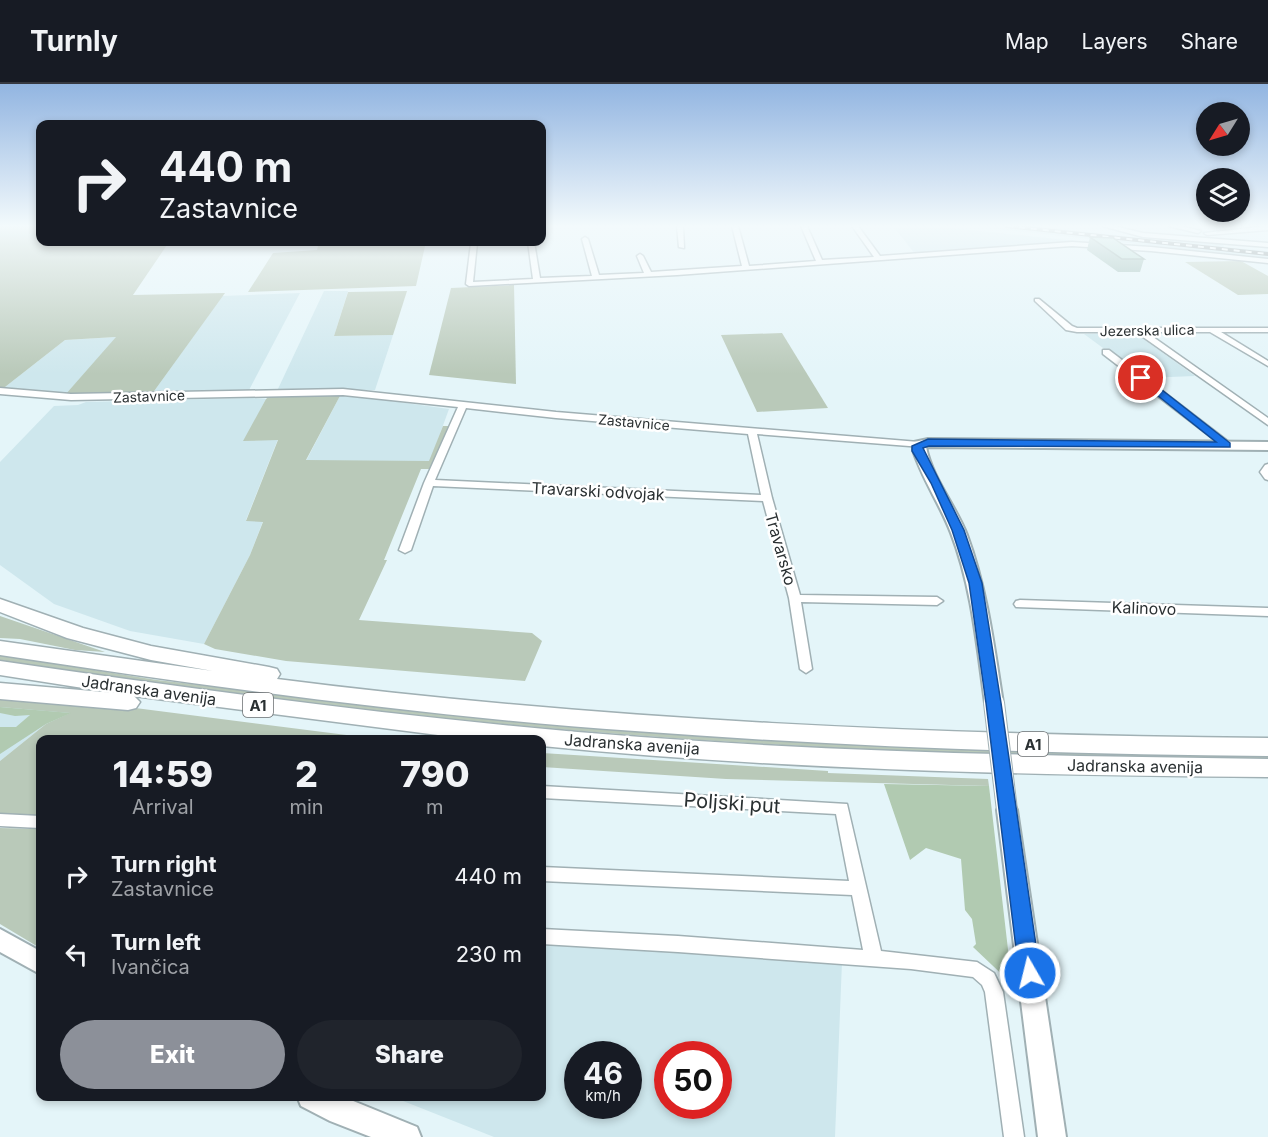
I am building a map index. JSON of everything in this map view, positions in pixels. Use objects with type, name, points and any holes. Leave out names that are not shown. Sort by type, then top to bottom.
[{"type":"highway","points":[[0,605],[75,633],[179,660],[489,710]]},
{"type":"highway","name":"Jadranska avenija","points":[[0,648],[251,685],[489,710],[706,728],[977,742],[1268,747]]},
{"type":"highway","name":"Jadranska avenija","points":[[0,668],[257,705],[516,735]]},
{"type":"highway","points":[[0,691],[82,696],[404,735]]},
{"type":"highway","name":"Jadranska avenija","points":[[546,738],[644,746],[996,764],[1268,768]]},
{"type":"highway","points":[[546,748],[579,752],[644,746]]},
{"type":"main road","name":"Zastavnice","points":[[919,445],[928,442],[1268,446]]},
{"type":"main road","points":[[919,445],[918,451],[958,530],[975,583],[994,703],[1052,1137]]},
{"type":"main road","points":[[0,939],[36,961]]},
{"type":"main road","points":[[321,1101],[407,1137]]},
{"type":"street","points":[[470,275],[469,284],[628,275]]},
{"type":"street","points":[[536,275],[537,281]]},
{"type":"street","name":"Jezerska ulica","points":[[1037,300],[1069,328],[1268,330]]},
{"type":"street","points":[[1211,329],[1268,364]]},
{"type":"street","points":[[1253,329],[1268,338]]},
{"type":"street","points":[[1138,330],[1268,422]]},
{"type":"street","points":[[1106,352],[1227,445]]},
{"type":"street","name":"Zastavnice","points":[[0,391],[71,398],[343,392],[463,405],[919,445]]},
{"type":"street","points":[[405,550],[429,483],[463,405]]},
{"type":"street","name":"Travarsko","points":[[752,431],[767,498],[795,598],[806,669]]},
{"type":"street","points":[[1268,467],[1265,471],[1268,477]]},
{"type":"street","name":"Travarski odvojak","points":[[429,483],[767,498]]},
{"type":"street","points":[[795,598],[937,601]]},
{"type":"street","name":"Kalinovo","points":[[1020,604],[1268,612]]},
{"type":"street","name":"Poljski put","points":[[546,792],[842,808],[874,958]]},
{"type":"street","points":[[0,820],[36,822]]},
{"type":"street","points":[[546,874],[859,888]]},
{"type":"street","points":[[546,937],[874,958],[977,970],[988,979],[994,992],[1014,1137]]},
{"type":"shaded area","points":[[324,291],[348,291],[334,336],[393,335],[375,390],[277,391]]},
{"type":"shaded area","points":[[300,293],[248,392],[152,394],[222,296]]},
{"type":"shaded area","points":[[1135,333],[1195,376],[1144,378],[1084,334]]},
{"type":"shaded area","points":[[117,337],[65,395],[5,387],[65,340]]},
{"type":"shaded area","points":[[341,394],[449,409],[430,461],[306,461]]},
{"type":"shaded area","points":[[266,399],[244,441],[278,439],[246,520],[263,521],[250,555],[204,644],[130,631],[54,604],[0,565],[0,462],[54,406],[78,405],[86,402]]},
{"type":"shaded area","points":[[0,707],[71,713],[46,724],[0,761]]},
{"type":"shaded area","points":[[546,942],[842,962],[835,1137],[494,1137],[403,1101],[546,1101]]},
{"type":"green space","points":[[0,275],[146,275],[133,295],[225,293],[152,394],[65,395],[116,337],[65,340],[5,387],[0,387]]},
{"type":"green space","points":[[259,275],[418,275],[416,286],[248,292]]},
{"type":"green space","points":[[1206,275],[1268,276],[1268,294],[1238,295]]},
{"type":"green space","points":[[514,285],[516,384],[429,375],[451,288]]},
{"type":"green space","points":[[407,291],[393,335],[334,336],[348,292]]},
{"type":"green space","points":[[782,333],[828,408],[757,412],[721,335]]},
{"type":"green space","points":[[341,394],[306,460],[429,461],[443,426],[450,426],[432,469],[421,469],[384,560],[387,560],[359,620],[532,633],[542,641],[525,681],[286,661],[215,649],[204,644],[250,555],[263,522],[246,521],[278,440],[243,441],[266,399],[270,396]]},
{"type":"green space","points":[[0,616],[105,652],[75,650],[20,639],[0,638]]},
{"type":"green space","points":[[0,655],[157,680],[463,715],[934,748],[1268,755],[1268,760],[904,751],[684,739],[488,723],[195,689],[0,660]]},
{"type":"green space","points":[[0,696],[73,700],[347,735],[36,735],[36,816],[0,815],[0,761],[46,724],[70,713],[0,707]]},
{"type":"green space","points":[[0,707],[71,713],[46,724],[0,754],[0,727],[16,727],[30,715],[15,716],[0,713]]},
{"type":"green space","points":[[546,753],[828,771],[828,773],[988,779],[989,786],[726,779],[546,767]]},
{"type":"green space","points":[[884,784],[989,786],[1012,984],[973,947],[976,944],[972,919],[965,910],[961,859],[926,848],[910,860]]},
{"type":"green space","points":[[0,828],[36,829],[36,946],[0,924]]},
{"type":"route","points":[[1030,973],[994,703],[975,583],[958,530],[917,446],[928,442],[1227,445],[1141,378]]}]
